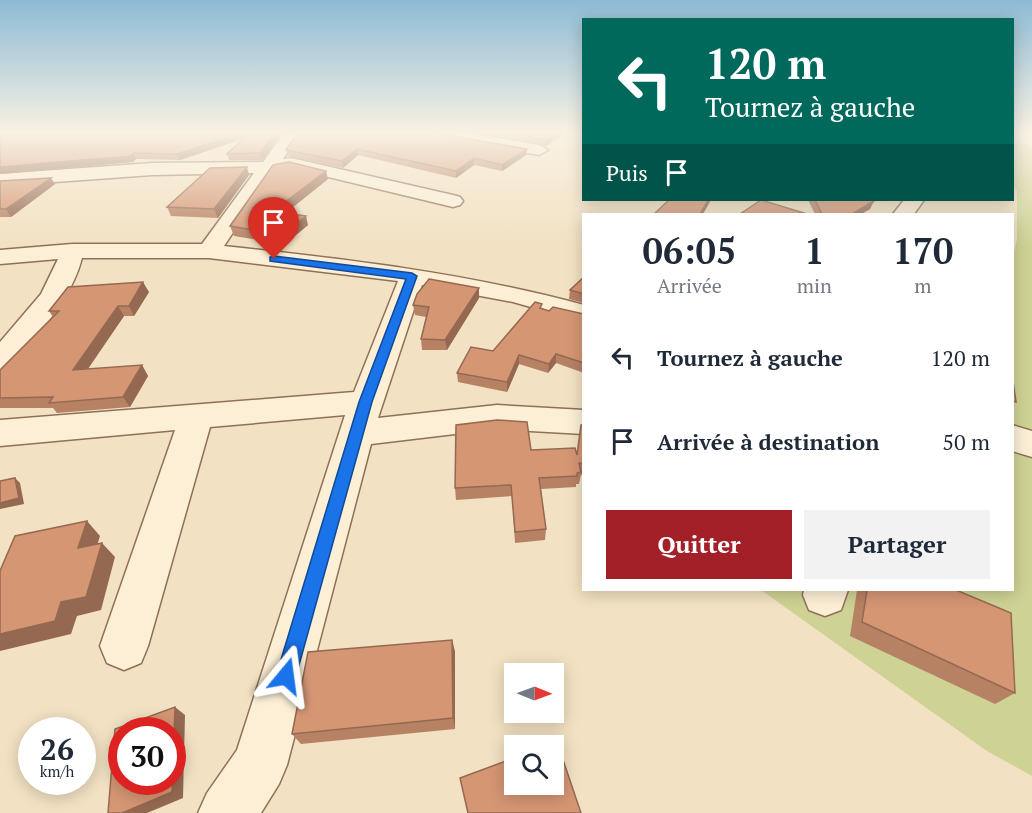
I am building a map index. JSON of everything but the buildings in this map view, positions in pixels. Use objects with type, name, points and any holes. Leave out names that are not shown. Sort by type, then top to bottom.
[{"type":"street","points":[[0,180],[125,171]]},
{"type":"street","points":[[210,251],[265,171]]},
{"type":"street","points":[[330,171],[453,201]]},
{"type":"street","points":[[904,213],[913,201]]},
{"type":"street","points":[[0,361],[57,289],[65,275],[72,251]]},
{"type":"street","points":[[0,257],[72,251],[210,251],[412,276],[517,295],[582,313]]},
{"type":"street","points":[[227,813],[260,765],[361,417],[412,276]]},
{"type":"street","points":[[124,646],[197,415]]},
{"type":"street","points":[[0,433],[197,415],[497,417],[582,422]]},
{"type":"street","points":[[1014,439],[1032,444]]},
{"type":"green space","points":[[1014,171],[1032,171],[1032,776],[987,751],[762,591],[1014,591],[1014,253],[1017,239],[1017,190],[1014,187]]},
{"type":"route","points":[[274,259],[412,276],[366,402],[286,676]]}]
